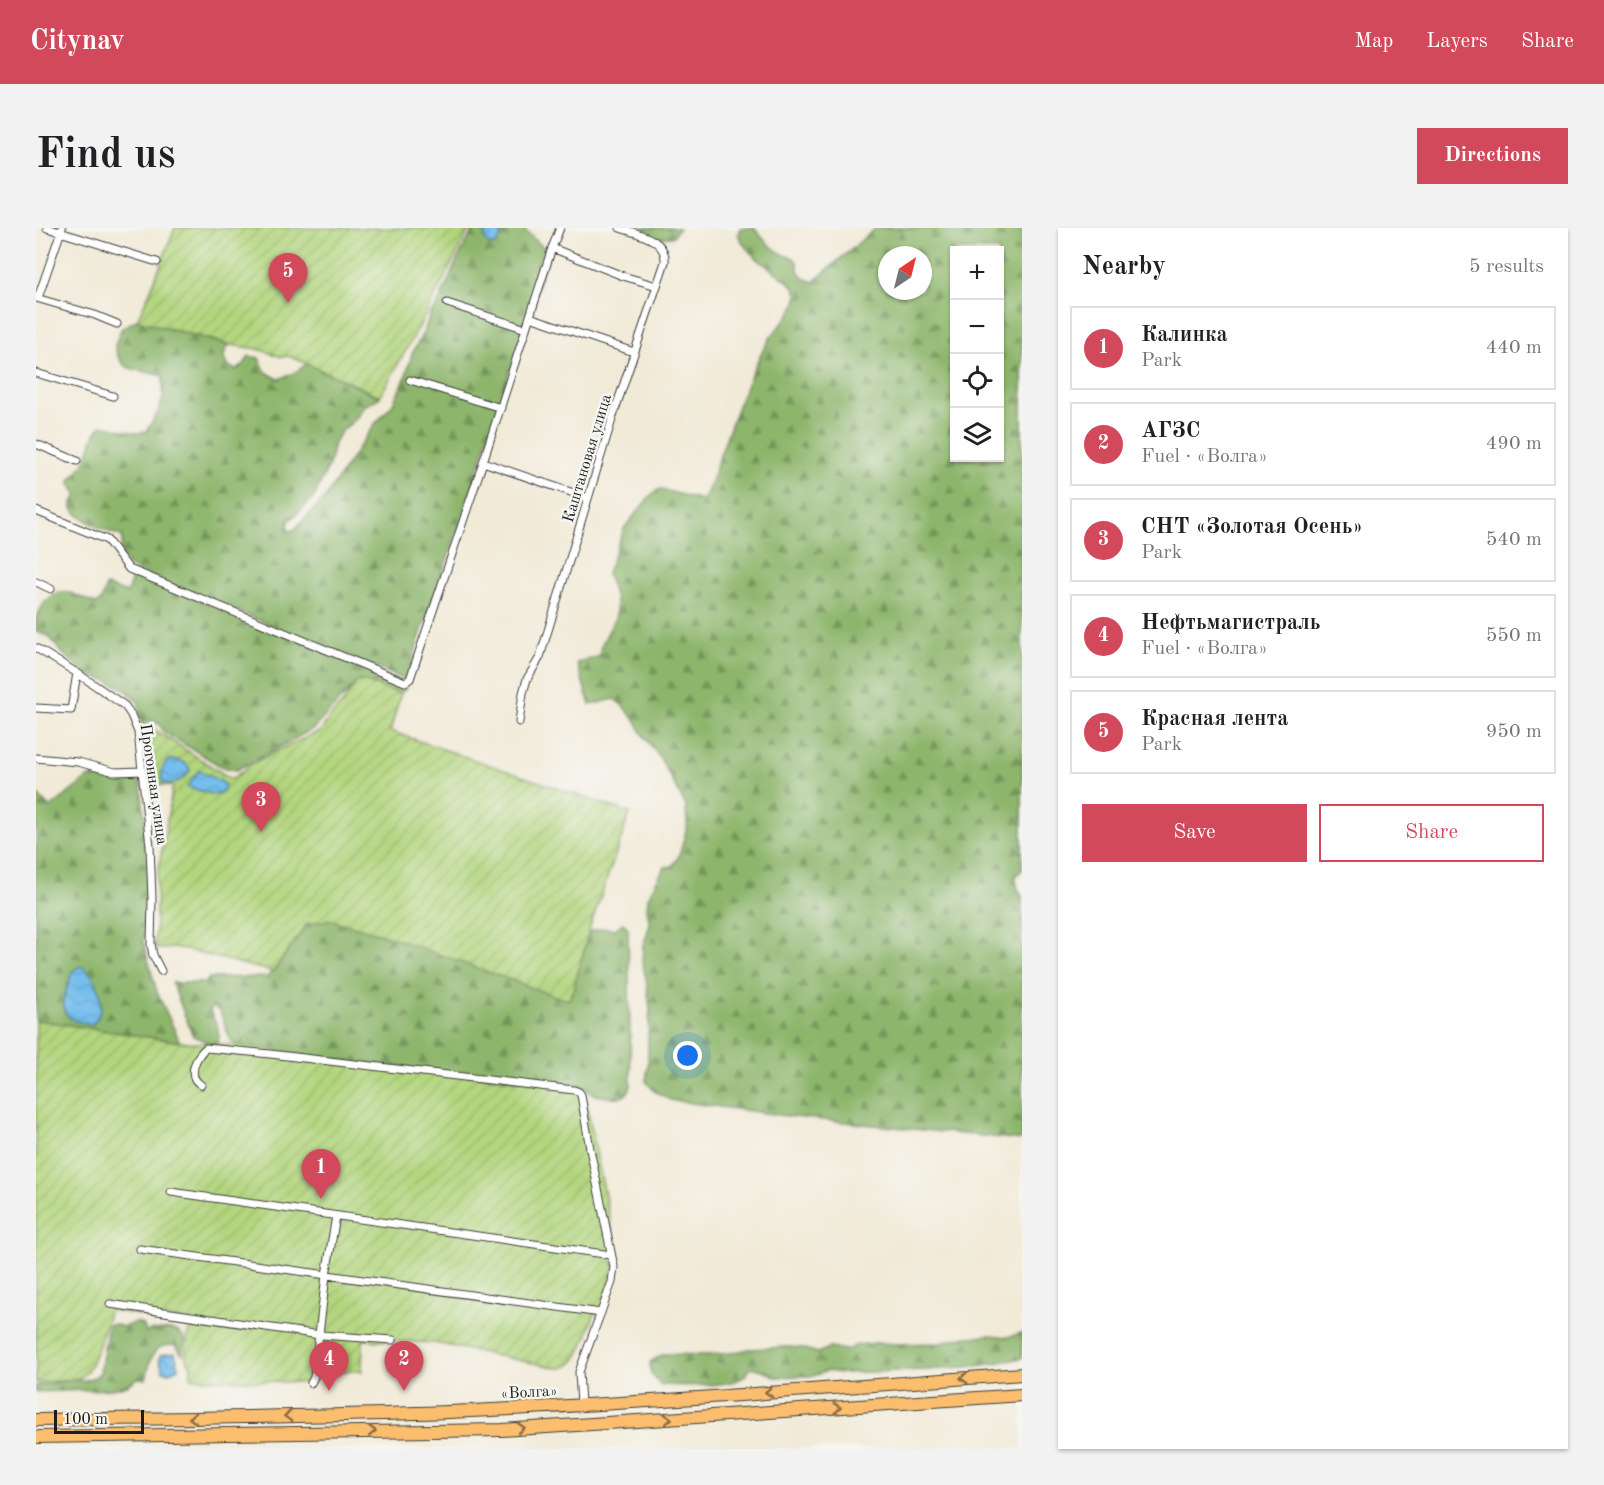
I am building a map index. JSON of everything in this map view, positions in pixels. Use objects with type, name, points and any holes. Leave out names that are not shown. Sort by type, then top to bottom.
[{"type":"highway","name":"«Волга»","points":[[36,1420],[251,1418],[448,1412],[1022,1374]]},
{"type":"highway","points":[[36,1437],[502,1430],[1022,1395]]},
{"type":"street","points":[[47,228],[61,230],[157,262]]},
{"type":"street","points":[[36,511],[107,540],[129,569],[405,682],[410,679],[560,228]]},
{"type":"street","name":"Каштановая улица","points":[[519,722],[527,679],[540,657],[634,352],[665,262],[666,255],[661,246],[650,239],[620,228]]},
{"type":"street","points":[[61,230],[37,298],[117,324]]},
{"type":"street","points":[[552,248],[623,276],[657,286]]},
{"type":"street","points":[[447,303],[526,329]]},
{"type":"street","points":[[530,317],[634,352]]},
{"type":"street","points":[[36,373],[113,396]]},
{"type":"street","points":[[410,380],[501,408]]},
{"type":"street","points":[[36,444],[77,461]]},
{"type":"street","points":[[483,462],[588,498]]},
{"type":"street","points":[[36,582],[51,589]]},
{"type":"street","name":"Прогонная улица","points":[[36,648],[124,706],[131,715],[138,732],[151,856],[151,944],[153,956],[160,971]]},
{"type":"street","points":[[36,708],[70,710],[77,673]]},
{"type":"street","points":[[36,758],[78,762],[115,772],[142,771]]},
{"type":"street","points":[[201,1085],[193,1073],[198,1056],[206,1048],[508,1081],[579,1092],[614,1267],[612,1282],[579,1372],[580,1404]]},
{"type":"street","points":[[171,1192],[611,1255]]},
{"type":"street","points":[[311,1383],[314,1377],[326,1275],[336,1216]]},
{"type":"street","points":[[140,1249],[601,1313]]},
{"type":"street","points":[[110,1304],[320,1335],[393,1340]]},
{"type":"green space","points":[[175,228],[470,228],[418,329],[380,396],[289,356],[282,357],[258,349],[231,345],[137,320]]},
{"type":"green space","points":[[474,228],[488,228],[485,234],[501,236],[502,228],[522,228],[548,254],[462,518],[406,680],[131,568],[121,553],[122,536],[95,526],[72,509],[77,495],[70,480],[84,464],[98,429],[102,425],[136,433],[146,432],[163,399],[163,376],[129,368],[122,363],[117,354],[115,346],[121,329],[136,320],[229,345],[224,360],[236,370],[243,366],[249,356],[259,358],[266,371],[279,379],[307,364],[380,397],[364,406],[354,421],[342,430],[334,443],[329,465],[314,497],[289,521],[287,531],[294,530],[325,498],[374,425],[392,405],[405,379],[412,354],[430,314],[437,306]]},
{"type":"green space","points":[[631,228],[679,228],[672,237],[655,238]]},
{"type":"green space","points":[[740,228],[754,228],[777,251],[794,258],[798,264],[798,271],[804,278],[813,282],[876,228],[1022,228],[1022,870],[1015,876],[1022,896],[1022,1140],[794,1117],[670,1100],[654,1091],[646,1081],[650,1010],[642,962],[643,947],[650,924],[647,909],[648,898],[665,867],[672,866],[679,856],[687,828],[686,806],[660,758],[636,721],[622,705],[614,699],[590,705],[577,663],[600,656],[601,646],[616,616],[616,601],[607,573],[625,527],[652,494],[660,489],[701,500],[706,495],[751,374],[771,337],[796,303],[794,287],[753,255],[738,234]]},
{"type":"green space","points":[[134,573],[406,685],[406,689],[401,693],[395,692],[358,681],[313,729],[236,770],[222,767],[164,732],[158,723],[141,719],[139,703],[126,690],[84,672],[60,651],[49,636],[36,632],[36,618],[45,602],[58,592],[68,592],[96,604],[101,601],[106,586],[127,593]]},
{"type":"green space","points":[[358,681],[401,693],[390,731],[630,813],[590,927],[569,999],[385,935],[328,919],[307,924],[273,972],[179,948],[155,949],[157,878],[173,786],[149,784],[141,721],[231,779],[248,766],[274,752],[321,731]]},
{"type":"green space","points":[[89,777],[141,782],[149,901],[143,942],[157,992],[180,1042],[36,1020],[36,793],[50,808]]},
{"type":"green space","points":[[328,919],[385,935],[564,999],[569,999],[573,990],[589,932],[604,928],[615,929],[623,923],[628,928],[631,1086],[629,1090],[623,1096],[598,1096],[581,1085],[573,1086],[333,1059],[236,1045],[229,1036],[221,1014],[213,1006],[210,1011],[219,1030],[218,1042],[210,1043],[193,1036],[172,983],[205,983],[209,978],[267,977],[307,924]]},
{"type":"green space","points":[[36,1020],[180,1042],[236,1045],[333,1059],[583,1088],[617,1254],[611,1255],[614,1267],[601,1313],[595,1313],[577,1357],[568,1366],[558,1368],[435,1343],[363,1340],[362,1371],[331,1371],[332,1358],[317,1357],[311,1383],[191,1378],[191,1366],[185,1355],[190,1320],[151,1317],[110,1310],[98,1348],[84,1374],[74,1379],[36,1383]]},
{"type":"green space","points":[[136,1322],[144,1326],[146,1333],[165,1329],[178,1332],[185,1340],[182,1354],[175,1345],[161,1347],[153,1354],[146,1379],[138,1378],[127,1385],[113,1389],[36,1392],[36,1386],[95,1377],[100,1373],[108,1325],[124,1327]]},
{"type":"green space","points":[[1022,1333],[1022,1358],[978,1366],[842,1373],[827,1371],[813,1376],[776,1377],[751,1367],[746,1375],[739,1379],[705,1385],[660,1385],[651,1374],[650,1362],[664,1354],[707,1355],[749,1349],[788,1347],[818,1353],[829,1348],[847,1350],[857,1345],[875,1343],[940,1343],[960,1338],[989,1335],[1008,1337]]},
{"type":"water","points":[[488,228],[502,228],[496,245],[489,244],[484,238]]},
{"type":"water","points":[[168,760],[181,762],[190,770],[178,782],[170,784],[162,782],[161,771]]},
{"type":"water","points":[[199,770],[225,784],[223,791],[215,795],[187,787]]},
{"type":"water","points":[[80,966],[92,976],[100,993],[100,1011],[97,1019],[91,1025],[73,1020],[65,1013],[63,1001],[72,972]]},
{"type":"water","points":[[175,1353],[179,1368],[169,1372],[163,1371],[159,1358],[161,1355]]},
{"type":"place","name":"Красная лента","points":[[288,303]]},
{"type":"place","name":"СНТ «Золотая Осень»","points":[[261,832]]},
{"type":"place","name":"Калинка","points":[[321,1199]]},
{"type":"place","name":"Нефтьмагистраль","points":[[329,1391]]},
{"type":"place","name":"АГЗС","points":[[404,1391]]}]
